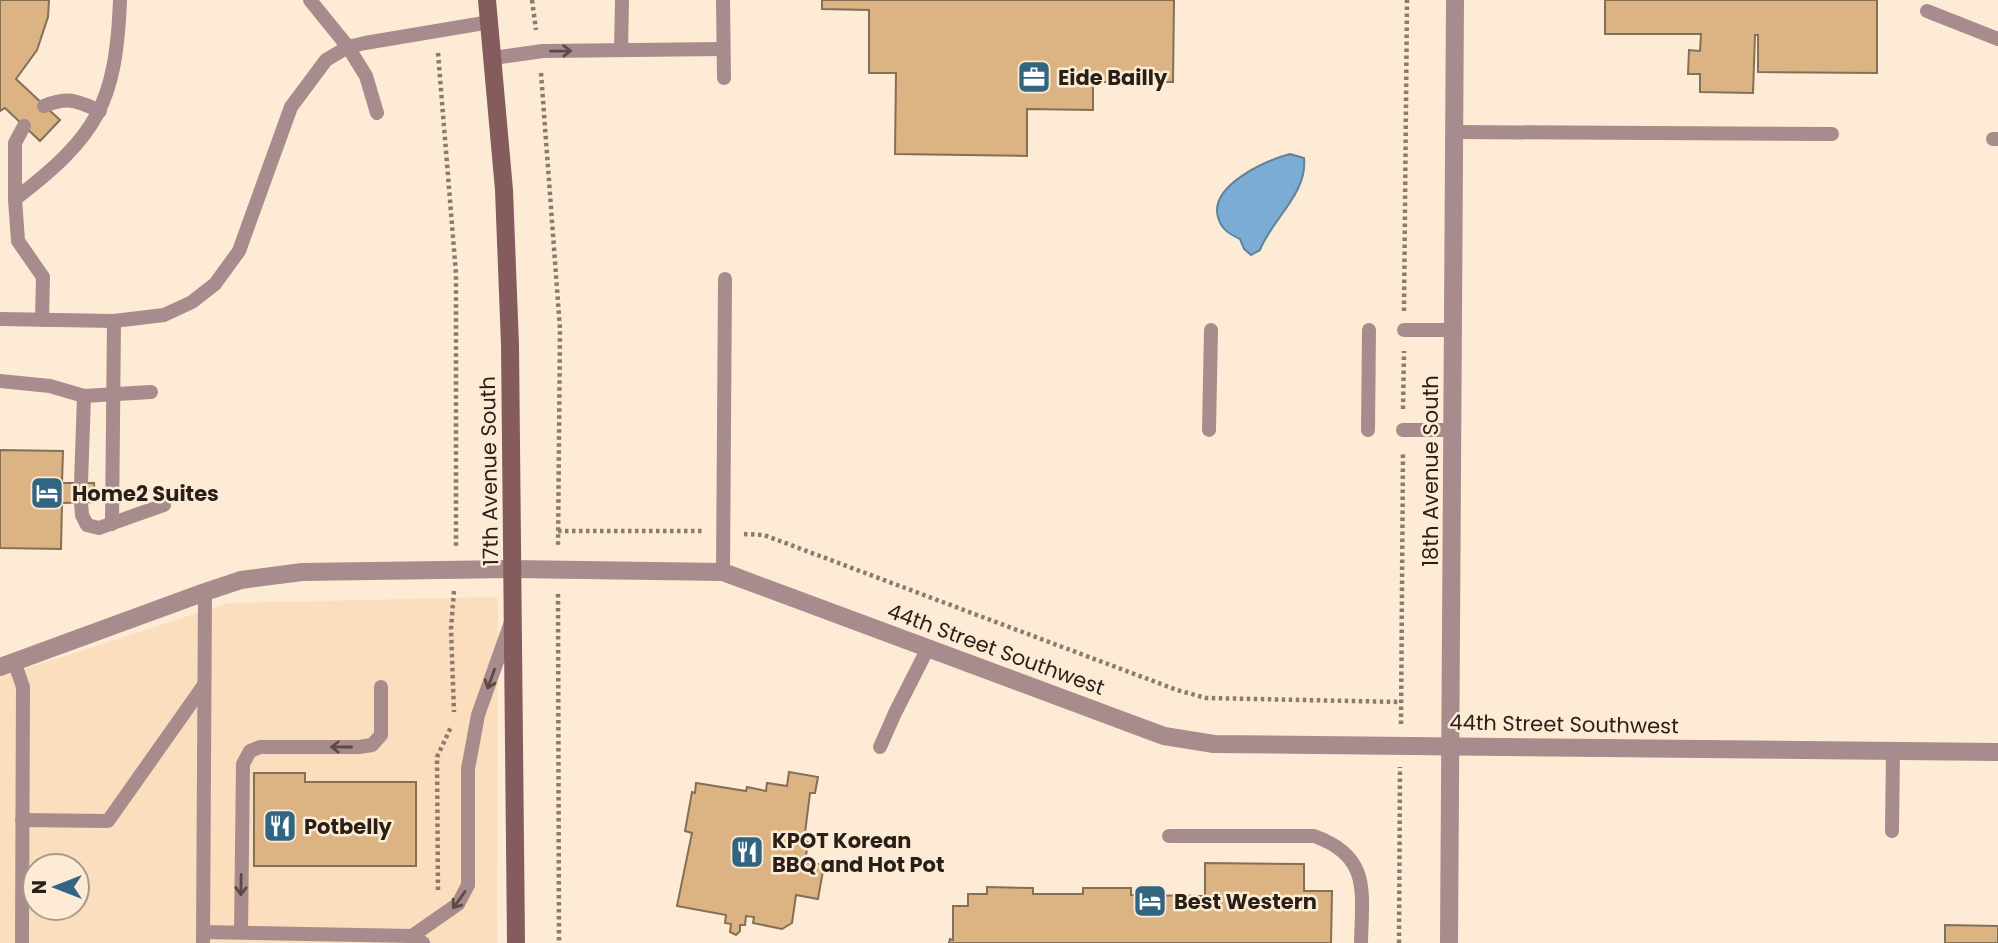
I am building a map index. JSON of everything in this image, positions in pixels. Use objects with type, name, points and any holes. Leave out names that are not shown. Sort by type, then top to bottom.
[{"type":"main road","name":"17th Avenue South","points":[[487,0],[504,190],[510,345],[516,943]]},
{"type":"street","name":"18th Avenue South","points":[[1449,943],[1455,0]]},
{"type":"street","name":"44th Street Southwest","points":[[7,664],[241,580],[302,572],[513,569],[723,572],[1164,736],[1214,744],[1998,752]]},
{"type":"lane","points":[[15,199],[55,169],[89,131],[100,111],[109,88],[119,36],[120,0]]},
{"type":"lane","points":[[310,0],[348,47],[366,76],[377,113]]},
{"type":"lane","points":[[621,50],[622,0]]},
{"type":"lane","points":[[723,0],[723,78]]},
{"type":"lane","points":[[1927,11],[1998,39]]},
{"type":"lane","points":[[0,319],[114,321],[164,315],[192,302],[215,284],[239,251],[291,107],[326,60],[348,47],[490,22]]},
{"type":"lane","points":[[494,58],[539,51],[723,49]]},
{"type":"lane","points":[[44,106],[72,99],[100,111]]},
{"type":"lane","points":[[24,126],[15,143],[18,241],[43,277],[42,320]]},
{"type":"lane","points":[[1455,132],[1832,134]]},
{"type":"lane","points":[[723,572],[725,279]]},
{"type":"lane","points":[[112,524],[114,321]]},
{"type":"lane","points":[[1209,430],[1211,330]]},
{"type":"lane","points":[[1368,430],[1369,330]]},
{"type":"lane","points":[[1404,330],[1454,330]]},
{"type":"lane","points":[[0,381],[50,386],[84,396],[151,392]]},
{"type":"lane","points":[[81,483],[84,396]]},
{"type":"lane","points":[[1403,430],[1453,430]]},
{"type":"lane","points":[[81,503],[82,515],[88,525],[99,528],[164,505]]},
{"type":"lane","points":[[205,592],[203,937],[241,932],[417,940],[458,904],[468,885],[468,769],[478,715],[513,614]]},
{"type":"lane","points":[[880,747],[928,648]]},
{"type":"lane","points":[[7,664],[23,687],[22,943]]},
{"type":"lane","points":[[22,820],[108,821],[204,685]]},
{"type":"lane","points":[[241,932],[243,764],[250,751],[260,747],[372,745],[381,735],[382,687]]},
{"type":"lane","points":[[1892,831],[1893,750]]},
{"type":"lane","points":[[1169,836],[1314,836],[1331,842],[1347,854],[1359,872],[1362,894],[1361,943]]},
{"type":"path","points":[[532,0],[539,51],[560,329],[558,531],[696,530],[764,535],[1177,690],[1206,698],[1401,702]]},
{"type":"path","points":[[1399,943],[1407,0]]},
{"type":"path","points":[[435,31],[456,274],[458,526],[451,629],[454,720],[437,757],[438,919]]},
{"type":"path","points":[[557,627],[559,943]]},
{"type":"shaded area","points":[[498,597],[497,943],[0,943],[0,677],[229,603]]},
{"type":"water","points":[[1290,154],[1304,158],[1300,183],[1260,250],[1251,255],[1244,249],[1240,239],[1221,225],[1218,206],[1222,195],[1230,185],[1254,168]]},
{"type":"building","points":[[0,0],[49,0],[48,17],[37,50],[16,79],[60,120],[40,141],[5,108],[0,111]]},
{"type":"building","name":"Eide Bailly","points":[[822,0],[1174,0],[1173,82],[1093,82],[1093,110],[1027,109],[1027,156],[895,154],[896,73],[869,73],[869,10],[822,9]]},
{"type":"building","points":[[1605,0],[1877,0],[1877,73],[1758,72],[1758,35],[1755,35],[1753,93],[1700,92],[1700,74],[1688,74],[1689,50],[1700,51],[1701,34],[1605,34]]},
{"type":"building","name":"Home2 Suites","points":[[0,450],[63,451],[62,483],[94,483],[95,502],[62,503],[61,549],[0,548]]},
{"type":"building","name":"KPOT Korean BBQ and Hot Pot","points":[[789,772],[818,777],[815,793],[810,793],[804,841],[808,842],[805,862],[824,865],[818,899],[796,895],[792,923],[782,929],[753,923],[754,917],[746,916],[745,925],[740,925],[740,931],[736,935],[730,932],[731,924],[725,923],[726,915],[677,906],[692,833],[685,831],[696,783],[746,791],[747,787],[766,791],[767,783],[787,786]]},
{"type":"building","points":[[254,773],[305,773],[305,782],[416,782],[416,866],[254,866]]},
{"type":"building","name":"Best Western","points":[[1205,863],[1304,864],[1304,891],[1332,891],[1331,943],[949,943],[950,939],[953,940],[953,906],[968,906],[968,894],[987,894],[987,887],[1033,888],[1033,894],[1083,894],[1083,888],[1131,888],[1131,895],[1205,896]]},
{"type":"building","points":[[1945,925],[1998,926],[1998,943],[1945,943]]},
{"type":"place","name":"Eide Bailly","points":[[1034,77]]},
{"type":"place","name":"Home2 Suites","points":[[47,493]]},
{"type":"place","name":"Potbelly","points":[[280,826]]},
{"type":"place","name":"KPOT Korean BBQ and Hot Pot","points":[[747,852]]},
{"type":"place","name":"Best Western","points":[[1150,901]]}]
